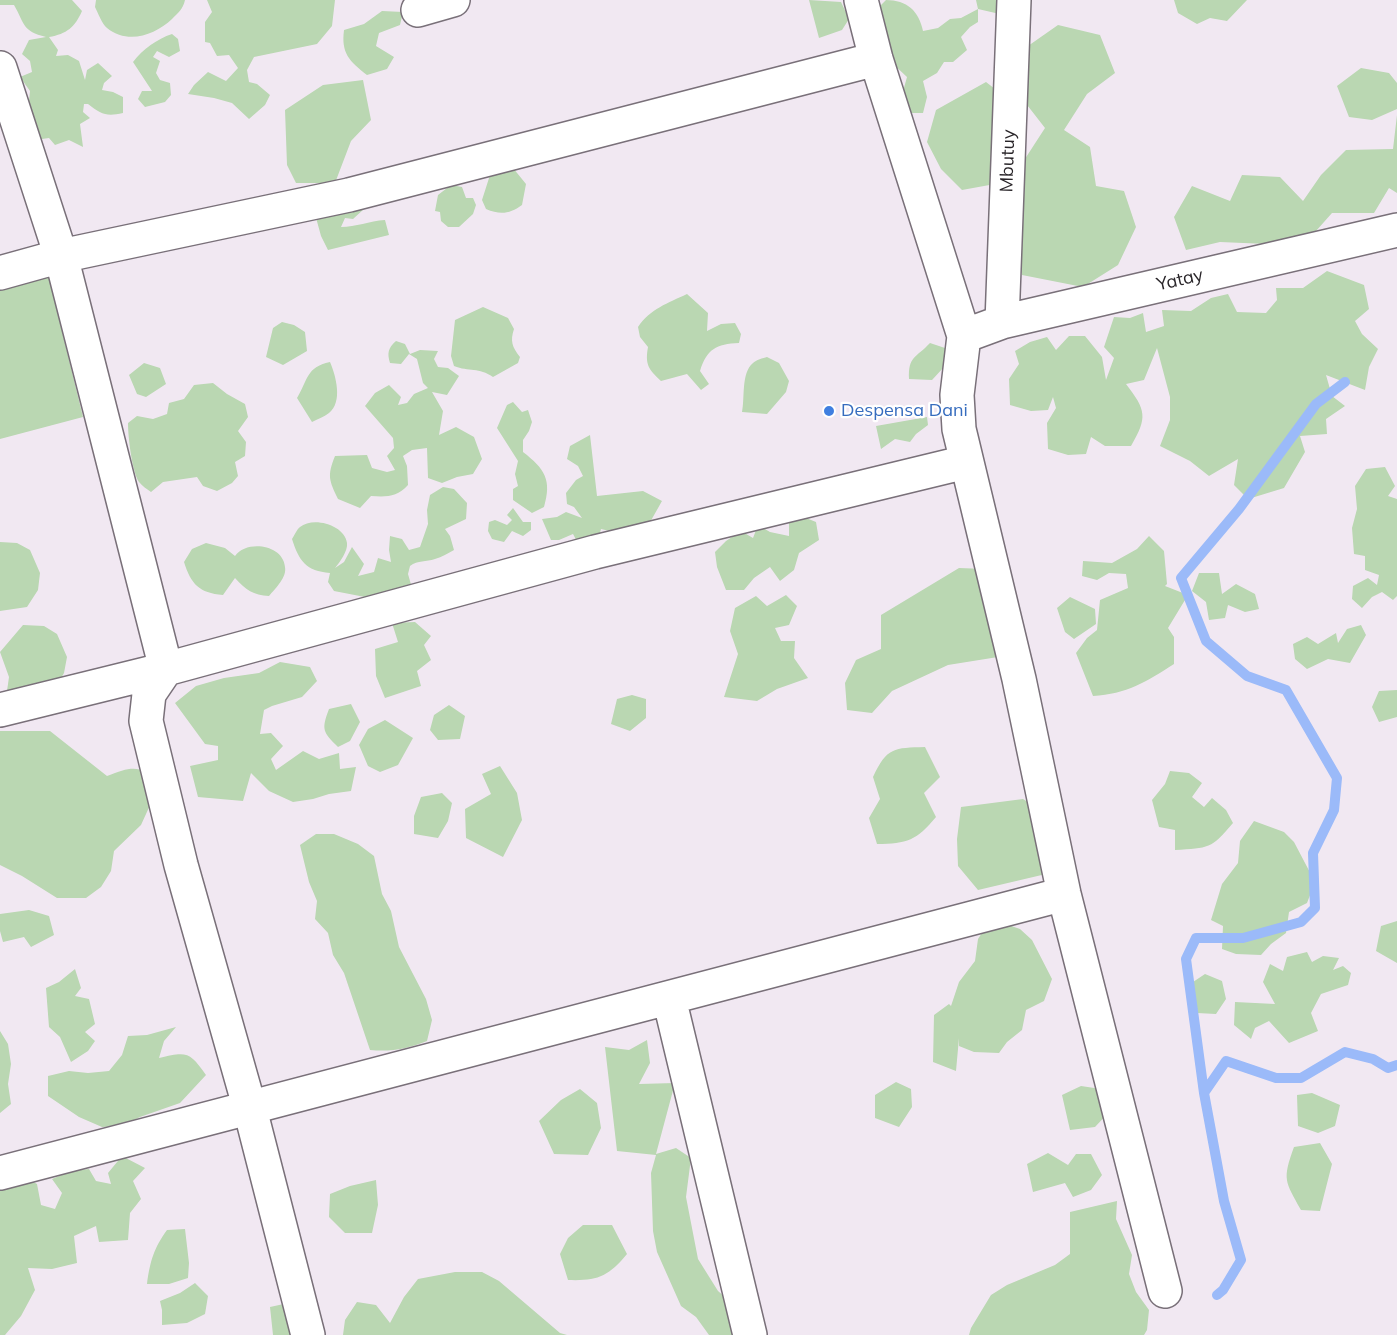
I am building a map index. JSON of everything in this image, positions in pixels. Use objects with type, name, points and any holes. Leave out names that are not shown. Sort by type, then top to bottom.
[{"type":"street","points":[[418,10],[453,0]]},
{"type":"street","points":[[861,0],[876,59],[964,336],[957,395],[959,429],[1019,679],[1064,894],[1166,1291]]},
{"type":"street","name":"Mbutuy","points":[[1002,322],[1014,0]]},
{"type":"street","points":[[0,273],[61,256],[349,195],[876,59]]},
{"type":"street","points":[[0,68],[61,256],[166,669],[149,694],[146,721],[181,865],[250,1109],[308,1335]]},
{"type":"street","name":"Yatay","points":[[964,336],[1002,322],[1397,230]]},
{"type":"street","points":[[0,710],[166,669],[595,552],[966,462]]},
{"type":"street","points":[[0,1173],[1064,894]]},
{"type":"street","points":[[669,998],[750,1335]]},
{"type":"green space","points":[[0,0],[72,0],[82,11],[70,29],[49,37],[58,50],[56,56],[68,55],[79,61],[85,80],[87,70],[98,63],[112,76],[104,83],[102,90],[123,97],[123,113],[112,115],[104,114],[84,104],[83,112],[90,118],[80,124],[83,147],[69,140],[55,145],[49,138],[35,140],[28,111],[30,91],[20,77],[32,72],[30,61],[22,54],[29,40],[46,37],[28,29],[14,5],[0,5]]},
{"type":"green space","points":[[96,0],[185,0],[180,11],[158,30],[132,37],[115,33],[105,26],[95,7]]},
{"type":"green space","points":[[207,0],[335,0],[332,26],[317,44],[254,57],[247,70],[249,82],[257,84],[270,95],[265,105],[249,119],[232,103],[188,94],[208,72],[226,81],[238,68],[229,55],[217,56],[210,43],[205,42],[205,22],[212,12]]},
{"type":"green space","points":[[809,0],[841,2],[849,19],[842,30],[819,38]]},
{"type":"green space","points":[[886,0],[900,2],[911,8],[923,31],[938,28],[950,19],[961,18],[978,9],[978,22],[961,37],[967,50],[953,62],[944,62],[937,73],[923,81],[927,97],[923,113],[909,113],[902,95],[907,77],[891,62],[865,12],[880,6]]},
{"type":"green space","points":[[976,0],[1013,0],[1004,15],[978,9]]},
{"type":"green space","points":[[1174,0],[1247,0],[1227,21],[1210,18],[1197,24],[1178,13]]},
{"type":"green space","points":[[382,11],[403,12],[400,25],[379,33],[376,46],[394,57],[387,69],[367,75],[355,65],[345,51],[344,30],[364,24]]},
{"type":"green space","points":[[1058,25],[1100,35],[1115,73],[1087,94],[1064,130],[1090,147],[1096,186],[1124,191],[1136,227],[1118,265],[1083,287],[1022,275],[1018,221],[1021,165],[1045,128],[1024,101],[995,184],[962,190],[941,169],[927,142],[936,110],[986,82],[1008,99],[1028,46]]},
{"type":"green space","points":[[172,34],[178,39],[180,51],[169,57],[157,51],[153,57],[160,61],[156,73],[160,80],[170,83],[171,95],[165,102],[145,107],[138,99],[142,91],[152,91],[133,62],[151,45]]},
{"type":"green space","points":[[1361,68],[1389,73],[1397,83],[1397,109],[1372,120],[1349,117],[1337,86]]},
{"type":"green space","points":[[363,80],[371,120],[351,141],[335,183],[296,183],[287,165],[285,110],[323,85]]},
{"type":"green space","points":[[1397,115],[1397,193],[1389,188],[1374,213],[1332,213],[1316,231],[1267,244],[1220,242],[1186,250],[1174,217],[1192,186],[1230,201],[1242,175],[1280,177],[1303,201],[1321,175],[1346,150],[1393,149]]},
{"type":"green space","points":[[513,168],[526,184],[522,205],[505,213],[486,209],[482,200],[490,175]]},
{"type":"green space","points":[[451,185],[462,187],[466,198],[473,198],[476,205],[473,214],[459,227],[448,227],[441,221],[440,212],[435,211],[438,195]]},
{"type":"green space","points":[[373,197],[353,219],[345,218],[341,227],[385,220],[389,235],[328,250],[321,236],[315,214]]},
{"type":"green space","points":[[1327,271],[1364,285],[1369,309],[1355,321],[1362,334],[1378,349],[1369,367],[1365,390],[1326,375],[1332,396],[1345,406],[1326,419],[1327,434],[1300,436],[1305,452],[1284,488],[1248,499],[1234,485],[1238,459],[1209,476],[1190,461],[1160,446],[1170,420],[1170,397],[1157,348],[1144,380],[1126,384],[1138,401],[1142,414],[1140,428],[1131,446],[1105,446],[1091,437],[1086,454],[1068,455],[1048,449],[1047,423],[1056,408],[1053,397],[1048,410],[1031,411],[1010,405],[1009,379],[1019,364],[1015,351],[1030,342],[1047,337],[1056,350],[1069,336],[1085,336],[1102,357],[1106,380],[1114,358],[1104,347],[1114,317],[1130,318],[1143,313],[1146,332],[1164,326],[1162,310],[1191,311],[1211,298],[1228,294],[1237,312],[1266,313],[1277,300],[1276,288],[1303,288]]},
{"type":"green space","points":[[48,274],[83,417],[0,439],[0,287]]},
{"type":"green space","points":[[687,294],[708,313],[707,331],[721,324],[735,323],[741,334],[739,343],[718,346],[706,357],[700,371],[709,384],[701,390],[687,374],[661,381],[657,377],[648,366],[648,347],[640,337],[638,327],[654,311]]},
{"type":"green space","points":[[483,307],[508,318],[514,329],[512,344],[520,357],[518,363],[493,377],[483,372],[454,366],[451,356],[455,320]]},
{"type":"green space","points":[[282,322],[294,325],[305,332],[307,351],[283,365],[266,357],[273,328]]},
{"type":"green space","points":[[396,341],[405,344],[410,354],[420,350],[438,351],[434,359],[438,367],[448,368],[459,376],[447,395],[432,392],[443,411],[439,435],[456,427],[474,437],[482,459],[473,474],[442,483],[428,478],[427,448],[412,450],[403,456],[407,466],[408,485],[400,492],[391,495],[371,496],[360,508],[338,499],[330,478],[335,456],[367,455],[372,468],[387,472],[395,470],[387,456],[394,448],[393,438],[365,406],[375,393],[389,385],[401,397],[398,405],[407,403],[414,394],[428,388],[423,383],[417,359],[409,354],[401,364],[390,363],[389,351]]},
{"type":"green space","points":[[930,343],[945,348],[949,356],[944,367],[932,380],[909,379],[912,361]]},
{"type":"green space","points":[[767,357],[779,363],[789,381],[786,392],[767,414],[742,412],[744,386],[749,367],[754,362]]},
{"type":"green space","points":[[330,362],[336,381],[336,402],[329,413],[312,422],[297,398],[312,371]]},
{"type":"green space","points":[[144,363],[160,368],[166,384],[146,397],[137,394],[129,375]]},
{"type":"green space","points":[[213,383],[245,404],[248,417],[238,431],[246,442],[245,456],[235,462],[238,476],[232,483],[217,491],[203,486],[197,477],[163,482],[151,492],[140,483],[134,470],[128,423],[137,416],[153,419],[167,414],[169,403],[184,399],[194,385]]},
{"type":"green space","points":[[513,402],[522,412],[528,410],[532,422],[523,440],[523,452],[537,464],[547,482],[544,507],[532,513],[513,500],[513,489],[518,486],[515,474],[518,461],[497,428],[507,405]]},
{"type":"green space","points":[[927,417],[928,425],[910,442],[895,439],[881,449],[876,426]]},
{"type":"green space","points":[[590,435],[597,496],[643,491],[662,501],[649,524],[623,534],[601,529],[595,552],[581,549],[573,534],[559,540],[551,540],[542,519],[557,517],[566,512],[582,518],[574,507],[567,504],[566,493],[576,480],[583,476],[578,466],[567,459],[570,446]]},
{"type":"green space","points":[[1385,467],[1395,486],[1388,496],[1397,499],[1397,596],[1393,600],[1382,592],[1372,597],[1362,608],[1352,599],[1353,586],[1368,578],[1377,585],[1379,575],[1365,570],[1365,556],[1354,554],[1352,528],[1357,509],[1355,486],[1366,469]]},
{"type":"green space","points":[[443,487],[454,489],[467,503],[466,519],[445,529],[450,536],[454,550],[438,558],[410,566],[408,574],[412,588],[365,597],[334,591],[328,582],[330,573],[315,570],[305,564],[292,539],[300,527],[306,524],[320,522],[328,524],[341,531],[347,543],[345,553],[335,568],[344,562],[352,547],[364,564],[358,576],[374,572],[378,558],[391,562],[390,536],[402,539],[409,550],[420,547],[428,524],[427,510],[430,495]]},
{"type":"green space","points":[[513,508],[523,522],[531,522],[531,530],[523,536],[512,531],[504,542],[492,539],[488,531],[489,522],[495,520],[507,525],[512,520],[507,515]]},
{"type":"green space","points":[[801,516],[816,522],[819,540],[799,553],[794,570],[780,581],[770,567],[754,578],[744,590],[726,590],[717,567],[715,552],[726,541],[741,531],[753,538],[758,525],[770,532],[789,536],[789,523]]},
{"type":"green space","points":[[1149,536],[1164,551],[1167,584],[1165,586],[1188,595],[1168,628],[1174,637],[1174,664],[1126,690],[1093,696],[1076,653],[1087,638],[1097,630],[1100,600],[1128,588],[1126,574],[1109,573],[1097,580],[1082,576],[1083,561],[1112,563],[1137,549]]},
{"type":"green space","points":[[0,542],[17,543],[30,550],[40,573],[38,590],[27,607],[0,611]]},
{"type":"green space","points":[[206,543],[225,548],[235,556],[240,551],[255,546],[271,549],[283,559],[284,575],[269,596],[250,591],[235,578],[223,595],[208,592],[193,582],[184,562],[192,549]]},
{"type":"green space","points":[[959,568],[985,569],[998,657],[948,665],[892,691],[872,713],[847,710],[845,683],[856,660],[881,649],[881,615]]},
{"type":"green space","points":[[1199,573],[1219,573],[1222,594],[1236,584],[1255,594],[1259,609],[1245,612],[1228,605],[1225,618],[1209,620],[1206,602],[1192,591]]},
{"type":"green space","points":[[786,595],[797,606],[789,625],[775,628],[781,641],[795,641],[794,658],[808,678],[777,689],[757,701],[724,697],[738,654],[730,631],[735,608],[756,596],[767,606]]},
{"type":"green space","points":[[1070,597],[1095,609],[1096,624],[1074,639],[1065,632],[1057,608]]},
{"type":"green space","points":[[415,622],[431,636],[424,645],[431,660],[417,671],[421,686],[385,698],[376,676],[375,649],[398,642],[392,623]]},
{"type":"green space","points":[[23,625],[44,626],[57,634],[67,657],[64,673],[54,691],[6,698],[9,677],[0,652]]},
{"type":"green space","points":[[1361,625],[1366,635],[1350,663],[1328,659],[1307,669],[1295,659],[1293,644],[1307,637],[1318,644],[1336,633],[1338,643],[1347,629]]},
{"type":"green space","points":[[280,662],[310,667],[317,681],[302,697],[264,710],[260,734],[271,733],[283,746],[271,759],[276,770],[303,751],[319,759],[339,753],[340,769],[356,767],[351,791],[293,802],[269,791],[251,773],[243,801],[198,797],[190,766],[218,760],[218,746],[205,744],[175,703],[196,686],[224,678],[259,673]]},
{"type":"green space","points":[[1397,690],[1397,717],[1379,722],[1372,707],[1379,691]]},
{"type":"green space","points":[[632,695],[646,699],[646,718],[630,731],[611,724],[617,699]]},
{"type":"green space","points":[[351,704],[360,722],[350,741],[338,747],[326,734],[324,726],[326,716],[329,709]]},
{"type":"green space","points":[[449,705],[465,716],[460,739],[438,740],[430,730],[434,715]]},
{"type":"green space","points":[[385,720],[413,738],[398,765],[380,772],[368,766],[359,745],[368,729]]},
{"type":"green space","points":[[0,731],[50,731],[107,776],[123,770],[135,769],[147,772],[161,781],[141,825],[114,851],[111,871],[101,887],[86,898],[57,898],[0,865]]},
{"type":"green space","points":[[925,747],[940,777],[924,793],[936,817],[923,831],[911,839],[904,842],[877,844],[869,818],[880,799],[873,777],[883,760],[893,751]]},
{"type":"green space","points":[[500,766],[517,793],[522,820],[503,857],[466,838],[465,809],[491,794],[482,774]]},
{"type":"green space","points":[[1170,771],[1189,773],[1202,783],[1192,797],[1204,807],[1212,798],[1226,810],[1233,823],[1208,846],[1175,850],[1175,830],[1159,827],[1152,800],[1165,784]]},
{"type":"green space","points":[[442,793],[452,803],[448,821],[438,838],[414,834],[414,816],[421,797]]},
{"type":"green space","points":[[1023,799],[1039,809],[1046,874],[978,890],[958,866],[957,839],[961,807]]},
{"type":"green space","points":[[1254,821],[1284,832],[1294,842],[1315,882],[1307,903],[1289,912],[1286,933],[1261,955],[1236,954],[1222,949],[1223,926],[1211,920],[1222,884],[1238,863],[1240,841]]},
{"type":"green space","points":[[316,834],[334,834],[358,844],[374,856],[382,894],[391,911],[399,947],[426,999],[432,1020],[427,1041],[399,1049],[370,1050],[344,973],[333,955],[328,933],[315,919],[317,901],[309,882],[300,845]]},
{"type":"green space","points":[[29,910],[49,916],[54,935],[31,947],[24,937],[3,942],[0,931],[0,914]]},
{"type":"green space","points":[[991,919],[1020,929],[1032,940],[1052,979],[1044,1001],[1026,1010],[1022,1030],[1007,1042],[999,1053],[974,1052],[959,1046],[959,1038],[956,1071],[933,1062],[934,1015],[949,1004],[951,1006],[959,982],[975,961],[978,939]]},
{"type":"green space","points":[[1397,921],[1397,963],[1376,951],[1381,926]]},
{"type":"green space","points":[[1307,952],[1312,962],[1323,956],[1339,958],[1333,970],[1343,966],[1351,973],[1348,985],[1321,994],[1311,1013],[1318,1031],[1289,1043],[1269,1021],[1255,1028],[1251,1039],[1234,1025],[1235,1002],[1275,1004],[1263,982],[1270,964],[1283,971],[1287,957]]},
{"type":"green space","points":[[75,969],[81,988],[75,996],[89,999],[95,1024],[85,1032],[95,1041],[88,1051],[71,1062],[60,1037],[49,1027],[46,988],[59,982]]},
{"type":"green space","points":[[1205,974],[1222,981],[1226,999],[1216,1014],[1197,1013],[1188,995],[1193,982]]},
{"type":"green space","points":[[176,1027],[164,1041],[159,1058],[176,1054],[187,1055],[206,1075],[180,1103],[122,1126],[102,1127],[79,1117],[48,1096],[48,1076],[69,1071],[88,1073],[109,1071],[122,1055],[128,1036],[147,1035]]},
{"type":"green space","points":[[0,1031],[8,1044],[11,1064],[8,1084],[11,1104],[0,1113]]},
{"type":"green space","points":[[647,1040],[650,1063],[639,1084],[675,1083],[656,1154],[676,1148],[691,1158],[686,1197],[698,1259],[718,1291],[733,1304],[750,1335],[709,1335],[696,1317],[681,1306],[657,1252],[653,1231],[651,1173],[656,1155],[617,1151],[605,1047],[629,1050]]},
{"type":"green space","points":[[896,1082],[911,1089],[912,1107],[899,1127],[875,1118],[875,1095]]},
{"type":"green space","points":[[1081,1086],[1101,1089],[1112,1109],[1095,1127],[1070,1130],[1062,1095]]},
{"type":"green space","points":[[580,1089],[597,1103],[601,1128],[588,1155],[554,1154],[539,1121],[561,1100]]},
{"type":"green space","points":[[1312,1093],[1340,1105],[1335,1126],[1318,1133],[1298,1126],[1297,1095]]},
{"type":"green space","points":[[1320,1143],[1332,1164],[1320,1211],[1301,1210],[1291,1193],[1287,1180],[1290,1158],[1294,1147]]},
{"type":"green space","points":[[1048,1153],[1068,1165],[1076,1154],[1091,1154],[1102,1175],[1091,1190],[1073,1197],[1065,1183],[1033,1192],[1027,1164]]},
{"type":"green space","points":[[122,1156],[145,1168],[133,1181],[141,1199],[130,1213],[128,1240],[99,1242],[96,1226],[74,1236],[77,1263],[52,1269],[28,1268],[35,1290],[21,1316],[5,1335],[0,1335],[0,1174],[13,1171],[37,1184],[41,1205],[55,1209],[62,1193],[52,1179],[71,1171],[89,1169],[96,1181],[111,1184],[108,1173]]},
{"type":"green space","points":[[376,1180],[378,1205],[372,1233],[345,1233],[329,1217],[330,1194],[350,1186]]},
{"type":"green space","points":[[1117,1201],[1116,1219],[1132,1255],[1129,1274],[1136,1292],[1149,1310],[1147,1330],[1144,1335],[969,1335],[991,1295],[1007,1285],[1055,1265],[1070,1254],[1070,1212]]},
{"type":"green space","points":[[583,1225],[612,1225],[627,1254],[608,1273],[587,1280],[568,1280],[560,1254],[568,1238]]},
{"type":"green space","points":[[185,1229],[189,1263],[188,1278],[169,1284],[147,1284],[153,1255],[167,1230]]},
{"type":"green space","points":[[455,1272],[482,1272],[499,1281],[560,1333],[567,1335],[343,1335],[345,1320],[357,1302],[376,1305],[390,1323],[404,1297],[418,1279]]},
{"type":"green space","points":[[195,1283],[208,1296],[205,1314],[187,1323],[162,1325],[160,1301],[180,1293]]},
{"type":"green space","points":[[302,1300],[320,1335],[273,1335],[270,1307]]},
{"type":"waterway","points":[[1204,1093],[1186,959],[1196,938],[1243,938],[1301,922],[1315,908],[1313,853],[1334,810],[1337,778],[1286,690],[1247,676],[1206,641],[1181,578],[1239,509],[1316,404],[1345,382]]},
{"type":"waterway","points":[[1217,1295],[1223,1290],[1241,1260],[1224,1201],[1204,1093],[1226,1061],[1276,1078],[1301,1078],[1345,1052],[1373,1059],[1388,1068],[1397,1065]]},
{"type":"place","name":"Despensa Dani","points":[[829,411]]}]
